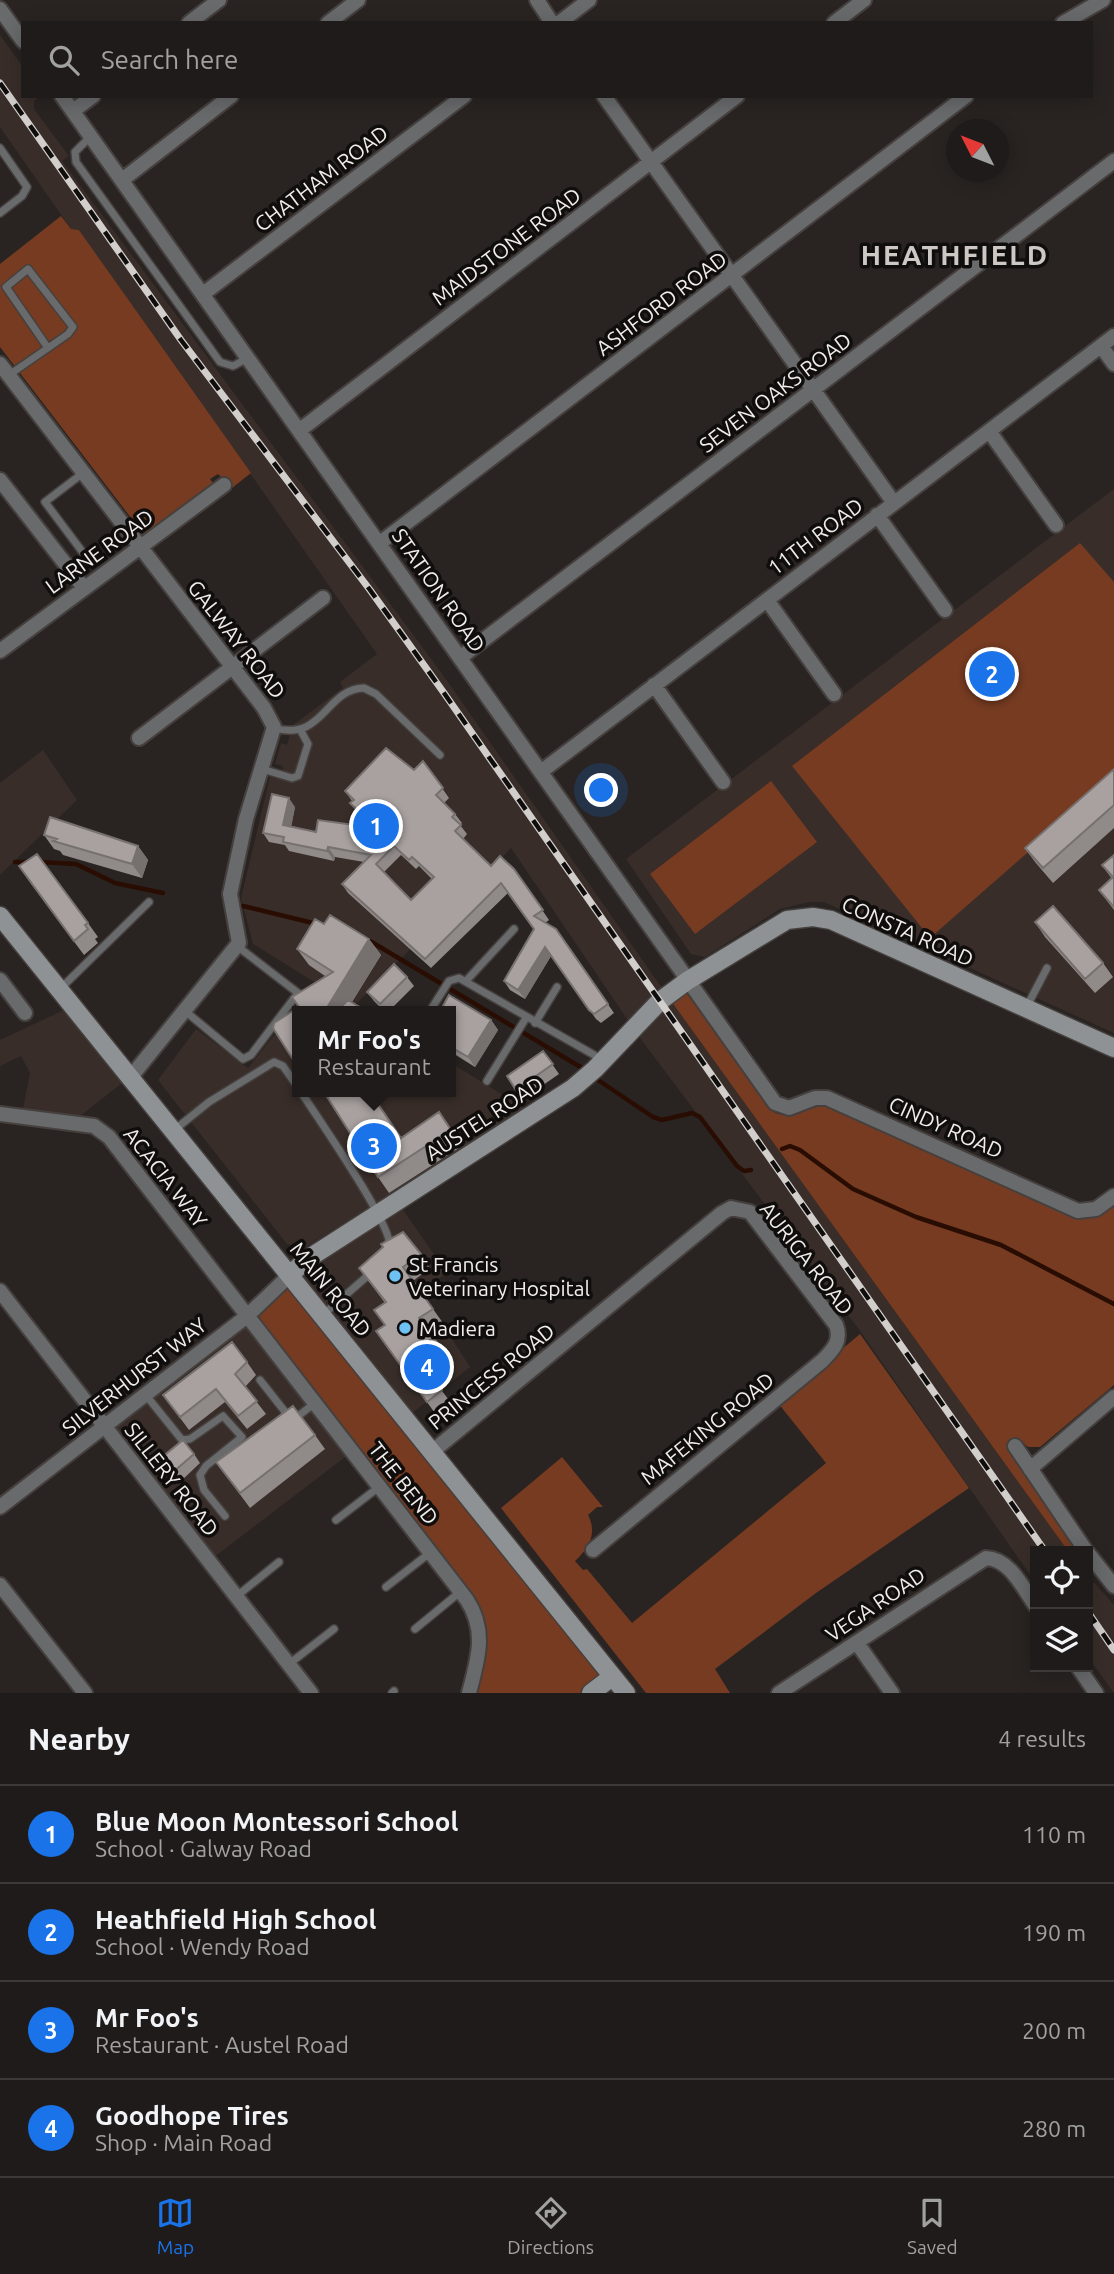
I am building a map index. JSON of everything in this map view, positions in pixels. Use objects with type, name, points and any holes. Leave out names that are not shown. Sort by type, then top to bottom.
[{"type":"main road","name":"MAIN ROAD","points":[[0,916],[625,1693]]},
{"type":"main road","name":"CONSTA ROAD","points":[[688,981],[772,927],[787,920],[813,917],[831,920],[1114,1048]]},
{"type":"main road","name":"AUSTEL ROAD","points":[[290,1275],[306,1260],[531,1117],[595,1069],[654,1006],[688,981]]},
{"type":"main road","points":[[591,1693],[612,1677]]},
{"type":"street","points":[[192,21],[219,0]]},
{"type":"street","points":[[331,21],[358,0]]},
{"type":"street","points":[[537,0],[551,21]]},
{"type":"street","points":[[562,21],[589,0]]},
{"type":"street","points":[[837,21],[864,0]]},
{"type":"street","points":[[1066,21],[1102,0]]},
{"type":"street","points":[[0,9],[21,38]]},
{"type":"street","name":"STATION ROAD","points":[[63,98],[772,1099],[783,1107]]},
{"type":"street","points":[[73,111],[90,98]]},
{"type":"street","points":[[122,180],[228,98]]},
{"type":"street","name":"CHATHAM ROAD","points":[[203,294],[461,98]]},
{"type":"street","points":[[605,98],[894,503]]},
{"type":"street","name":"MAIDSTONE ROAD","points":[[300,430],[734,98]]},
{"type":"street","name":"ASHFORD ROAD","points":[[380,544],[963,98]]},
{"type":"street","name":"SEVEN OAKS ROAD","points":[[461,657],[1114,160]]},
{"type":"street","name":"11TH ROAD","points":[[542,771],[1114,336]]},
{"type":"street","points":[[1101,346],[1114,365]]},
{"type":"street","name":"GALWAY ROAD","points":[[3,374],[83,473],[271,718],[274,727],[246,819],[230,894],[239,938],[237,946]]},
{"type":"street","points":[[989,430],[1056,525]]},
{"type":"street","points":[[0,480],[83,588]]},
{"type":"street","name":"LARNE ROAD","points":[[0,651],[224,485]]},
{"type":"street","points":[[877,516],[945,610]]},
{"type":"street","points":[[139,738],[323,598]]},
{"type":"street","points":[[767,600],[834,694]]},
{"type":"street","points":[[654,685],[723,782]]},
{"type":"street","points":[[130,1078],[237,946]]},
{"type":"street","points":[[0,979],[25,1013]]},
{"type":"street","name":"CINDY ROAD","points":[[783,1107],[793,1107],[815,1098],[827,1098],[1073,1209],[1090,1212],[1114,1196]]},
{"type":"street","name":"ACACIA WAY","points":[[0,1114],[94,1126],[109,1136],[247,1316]]},
{"type":"street","name":"AURIGA ROAD","points":[[741,1208],[759,1223],[839,1334]]},
{"type":"street","name":"PRINCESS ROAD","points":[[433,1451],[722,1213],[741,1208]]},
{"type":"street","name":"SILVERHURST WAY","points":[[0,1507],[247,1316],[290,1275]]},
{"type":"street","name":"SILLERY ROAD","points":[[0,1291],[311,1693]]},
{"type":"street","name":"THE BEND","points":[[247,1316],[315,1403],[375,1490],[431,1552],[475,1612],[481,1638],[469,1693]]},
{"type":"street","name":"MAFEKING ROAD","points":[[593,1549],[822,1361],[837,1343],[839,1334]]},
{"type":"street","points":[[1030,1469],[1114,1397]]},
{"type":"street","points":[[1015,1446],[1083,1546]]},
{"type":"street","name":"VEGA ROAD","points":[[779,1693],[986,1558],[997,1559],[1016,1577],[1030,1598]]},
{"type":"street","points":[[1093,1560],[1114,1586]]},
{"type":"street","points":[[0,1585],[85,1693]]},
{"type":"street","points":[[857,1643],[892,1693]]},
{"type":"street","points":[[1082,1672],[1097,1693]]},
{"type":"lane","points":[[91,136],[75,152],[76,162],[217,359],[228,367],[248,358]]},
{"type":"lane","points":[[0,148],[27,187],[22,196],[0,213]]},
{"type":"lane","points":[[3,374],[48,348],[71,331],[73,326],[28,269],[6,287],[48,348]]},
{"type":"lane","points":[[83,473],[45,502],[90,562]]},
{"type":"lane","points":[[274,727],[290,732],[301,731],[349,691],[364,688],[376,694],[440,755]]},
{"type":"lane","points":[[262,769],[292,778],[298,776],[308,744],[301,731]]},
{"type":"lane","points":[[59,990],[149,902]]},
{"type":"lane","points":[[466,981],[514,929]]},
{"type":"lane","points":[[185,1011],[247,1059],[282,1017],[297,998],[297,990],[237,946]]},
{"type":"lane","points":[[1026,1009],[1047,968]]},
{"type":"lane","points":[[433,1006],[447,985],[456,978],[466,981],[535,1023],[595,1069]]},
{"type":"lane","points":[[535,1023],[557,987]]},
{"type":"lane","points":[[487,1081],[526,1018]]},
{"type":"lane","points":[[173,1131],[209,1102],[269,1064],[280,1063],[292,1079]]},
{"type":"lane","points":[[304,1097],[377,1214],[391,1242],[384,1260],[323,1315]]},
{"type":"lane","points":[[260,1380],[292,1421]]},
{"type":"lane","points":[[145,1394],[183,1440],[190,1439],[223,1416],[249,1446]]},
{"type":"lane","points":[[284,1427],[315,1403]]},
{"type":"lane","points":[[225,1516],[204,1490],[200,1475],[206,1466],[243,1437]]},
{"type":"lane","points":[[336,1520],[375,1490]]},
{"type":"lane","points":[[386,1587],[431,1552]]},
{"type":"lane","points":[[237,1596],[279,1562]]},
{"type":"lane","points":[[415,1629],[461,1591]]},
{"type":"lane","points":[[289,1664],[334,1629]]},
{"type":"shaded area","points":[[0,35],[21,64],[21,98],[38,98],[34,101],[34,109],[69,156],[62,161],[443,675],[671,1001],[1064,1546],[1030,1546],[1030,1575],[858,1328],[640,1038],[511,848],[356,1006],[298,1006],[316,983],[253,944],[241,898],[270,777],[283,780],[283,766],[275,764],[281,743],[287,745],[293,725],[343,688],[340,682],[377,654],[79,230],[71,229],[0,127]]},
{"type":"shaded area","points":[[61,216],[71,229],[79,230],[251,473],[232,488],[218,474],[210,479],[216,487],[148,540],[0,347],[0,264]]},
{"type":"shaded area","points":[[1114,489],[1114,1033],[824,902],[809,902],[780,909],[705,957],[691,954],[626,859]]},
{"type":"shaded area","points":[[1080,543],[1114,582],[1114,777],[930,938],[792,766]]},
{"type":"shaded area","points":[[43,750],[77,800],[0,875],[0,783]]},
{"type":"shaded area","points":[[771,781],[817,842],[695,934],[650,874]]},
{"type":"shaded area","points":[[686,992],[775,1113],[793,1115],[816,1106],[829,1105],[1079,1218],[1100,1214],[1114,1203],[1114,1385],[1040,1447],[1028,1447],[1020,1440],[1008,1450],[1075,1546],[1064,1546],[671,1001]]},
{"type":"shaded area","points":[[64,1010],[122,1083],[79,1117],[23,1109],[30,1073],[21,1056],[0,1066],[0,1040]]},
{"type":"shaded area","points":[[292,1013],[292,1097],[456,1097],[456,1066],[526,1109],[304,1248],[287,1244],[158,1080],[196,1029],[248,1068]]},
{"type":"shaded area","points":[[397,1201],[447,1273],[421,1291],[470,1367],[406,1418],[290,1275]]},
{"type":"shaded area","points":[[290,1275],[612,1677],[591,1693],[469,1693],[479,1625],[247,1316]]},
{"type":"shaded area","points":[[247,1316],[353,1451],[209,1561],[105,1426]]},
{"type":"shaded area","points":[[860,1334],[969,1488],[816,1593],[715,1669],[730,1693],[646,1693],[501,1508],[562,1457],[603,1507],[597,1507],[588,1515],[592,1535],[575,1561],[583,1570],[587,1569],[632,1623],[826,1463],[778,1403]]},
{"type":"shaded area","points":[[1093,1582],[1114,1605],[1114,1693],[1093,1664]]},
{"type":"building","points":[[386,748],[414,770],[423,761],[443,788],[436,795],[455,814],[452,817],[461,825],[455,831],[491,866],[500,856],[514,869],[543,910],[534,916],[556,929],[608,1004],[594,1014],[589,1010],[545,947],[518,990],[504,981],[534,929],[501,883],[425,959],[342,884],[371,855],[328,847],[327,851],[283,842],[284,837],[263,833],[272,794],[289,798],[283,825],[316,832],[318,820],[377,828],[350,803],[354,800],[345,791]],"holes":[[[394,846],[409,860],[412,857],[434,877],[411,900],[376,864]]]},
{"type":"building","points":[[1114,769],[1114,805],[1043,868],[1025,848]]},
{"type":"building","points":[[50,817],[138,846],[132,864],[53,841],[57,839],[44,835]]},
{"type":"building","points":[[37,854],[88,923],[85,925],[88,929],[74,941],[19,866]]},
{"type":"building","points":[[1114,855],[1114,907],[1099,890],[1113,877],[1102,865]]},
{"type":"building","points":[[1053,906],[1103,963],[1085,979],[1035,922]]},
{"type":"building","points":[[330,915],[369,939],[328,1006],[298,1006],[292,997],[333,972],[297,949],[315,919],[324,924]]},
{"type":"building","points":[[394,964],[407,977],[380,1004],[367,992]]},
{"type":"building","points":[[449,995],[491,1020],[468,1057],[456,1050],[456,1006],[443,1006]]},
{"type":"building","points":[[348,1000],[358,1006],[342,1006]]},
{"type":"building","points":[[292,1011],[292,1058],[273,1028],[274,1023]]},
{"type":"building","points":[[543,1051],[553,1064],[516,1090],[507,1076]]},
{"type":"building","points":[[327,1097],[373,1097],[401,1138],[439,1112],[451,1130],[378,1177]]},
{"type":"building","points":[[403,1232],[421,1254],[403,1267],[433,1309],[419,1318],[434,1337],[427,1342],[435,1354],[421,1365],[442,1390],[427,1402],[376,1331],[385,1325],[374,1310],[386,1302],[359,1268],[383,1247],[381,1244]]},
{"type":"building","points":[[232,1342],[247,1362],[235,1374],[257,1401],[238,1416],[216,1389],[180,1417],[163,1395]]},
{"type":"building","points":[[293,1406],[315,1435],[240,1493],[216,1462]]},
{"type":"building","points":[[183,1440],[194,1454],[173,1472],[161,1458]]},
{"type":"waterway","points":[[15,862],[31,862]]},
{"type":"waterway","points":[[40,862],[76,864],[115,883],[163,893]]},
{"type":"waterway","points":[[243,906],[317,924]]},
{"type":"waterway","points":[[365,938],[582,1068]]},
{"type":"waterway","points":[[598,1080],[653,1117],[662,1120],[692,1113],[700,1117],[737,1166],[744,1171],[751,1170]]},
{"type":"waterway","points":[[782,1149],[790,1146],[800,1150],[853,1189],[916,1217],[1001,1245],[1114,1304]]},
{"type":"railway","points":[[0,83],[181,340],[370,590],[444,693],[1041,1546]]},
{"type":"railway","points":[[1093,1619],[1114,1650]]},
{"type":"place","name":"Heathfield High School","points":[[992,674]]},
{"type":"place","name":"Blue Moon Montessori School","points":[[376,826]]},
{"type":"place","name":"Mr Foo's","points":[[374,1146]]},
{"type":"place","name":"St Francis Veterinary Hospital","points":[[395,1276]]},
{"type":"place","name":"Madiera","points":[[405,1328]]},
{"type":"place","name":"Goodhope Tires","points":[[427,1367]]},
{"type":"district","name":"HEATHFIELD","points":[[955,254]]}]
